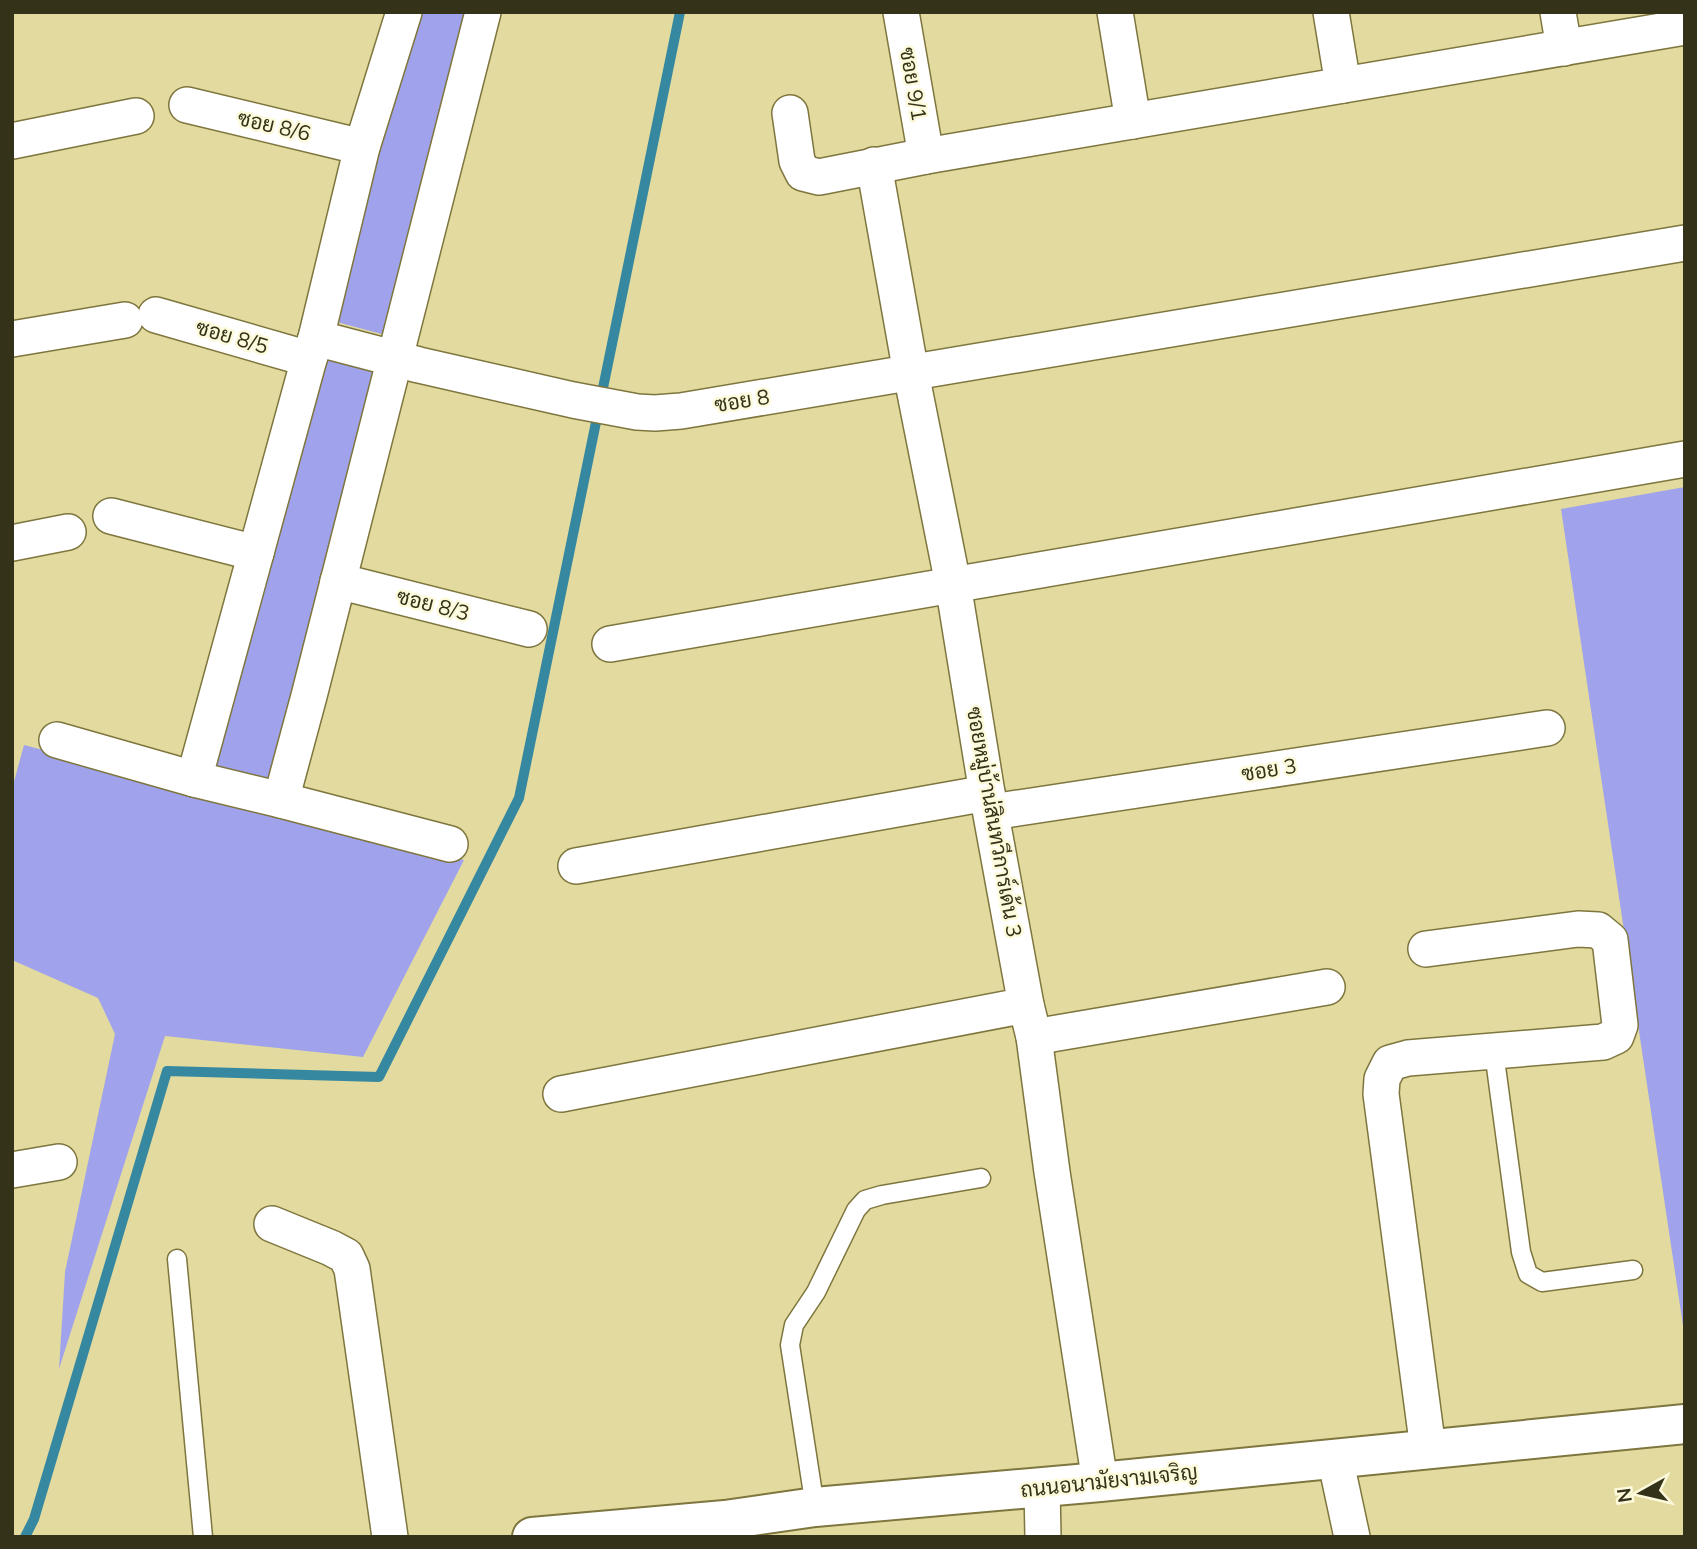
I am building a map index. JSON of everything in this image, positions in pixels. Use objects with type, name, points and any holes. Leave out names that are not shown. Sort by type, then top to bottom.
[{"type":"street","points":[[194,779],[312,348],[362,147],[404,12]]},
{"type":"street","points":[[281,800],[484,12]]},
{"type":"street","name":"ซอย 9/1","points":[[901,12],[926,156]]},
{"type":"street","points":[[1115,12],[1133,121]]},
{"type":"street","points":[[1331,12],[1343,85]]},
{"type":"street","points":[[1558,12],[1564,48]]},
{"type":"street","points":[[790,113],[797,161],[803,173],[819,177],[874,165],[1685,27]]},
{"type":"street","name":"ซอย 8/6","points":[[187,105],[362,147]]},
{"type":"street","points":[[12,141],[136,116]]},
{"type":"street","name":"ซอยหมู่บ้าน่สินทวีการ์เด้น 3","points":[[874,165],[911,373],[953,584],[989,802],[1030,1021],[1100,1482]]},
{"type":"street","name":"ซอย 8","points":[[395,359],[637,412],[681,411],[1685,243]]},
{"type":"street","name":"ซอย 8/5","points":[[12,339],[141,317],[312,348],[395,359]]},
{"type":"street","points":[[610,644],[1685,459]]},
{"type":"street","points":[[111,516],[256,553]]},
{"type":"street","points":[[12,543],[68,532]]},
{"type":"street","name":"ซอย 8/3","points":[[338,581],[528,629]]},
{"type":"street","name":"ซอย 3","points":[[576,866],[989,802],[1547,727]]},
{"type":"street","points":[[57,740],[194,779],[450,844]]},
{"type":"street","points":[[1426,949],[1578,929],[1598,930],[1610,940],[1620,1024],[1616,1036],[1603,1042],[1408,1058],[1390,1063],[1382,1079],[1381,1094],[1428,1449]]},
{"type":"street","points":[[561,1094],[1030,1021],[1327,987]]},
{"type":"street","points":[[12,1170],[59,1162]]},
{"type":"street","points":[[272,1224],[346,1256],[352,1269],[390,1537]]},
{"type":"street","name":"ถนนอนามัยงามเจริญ","points":[[532,1537],[724,1520],[815,1507],[1042,1488],[1428,1449],[1684,1428]]},
{"type":"street","points":[[1335,1458],[1352,1537]]},
{"type":"street","points":[[1042,1488],[1043,1537]]},
{"type":"lane","points":[[1494,1052],[1521,1252],[1528,1274],[1542,1282],[1633,1270]]},
{"type":"lane","points":[[815,1507],[790,1345],[794,1325],[816,1292],[856,1210],[866,1200],[981,1178]]},
{"type":"lane","points":[[177,1259],[203,1537]]},
{"type":"shaded area","points":[[415,12],[475,12],[389,336],[333,321]]},
{"type":"shaded area","points":[[323,357],[380,372],[270,783],[215,768]]},
{"type":"shaded area","points":[[1685,487],[1685,1339],[1561,509]]},
{"type":"shaded area","points":[[24,745],[464,860],[363,1057],[165,1036],[59,1369],[65,1272],[115,1034],[98,998],[12,960],[12,789]]},
{"type":"waterway","points":[[25,1537],[34,1519],[167,1071],[379,1077],[519,798],[680,12]]}]
